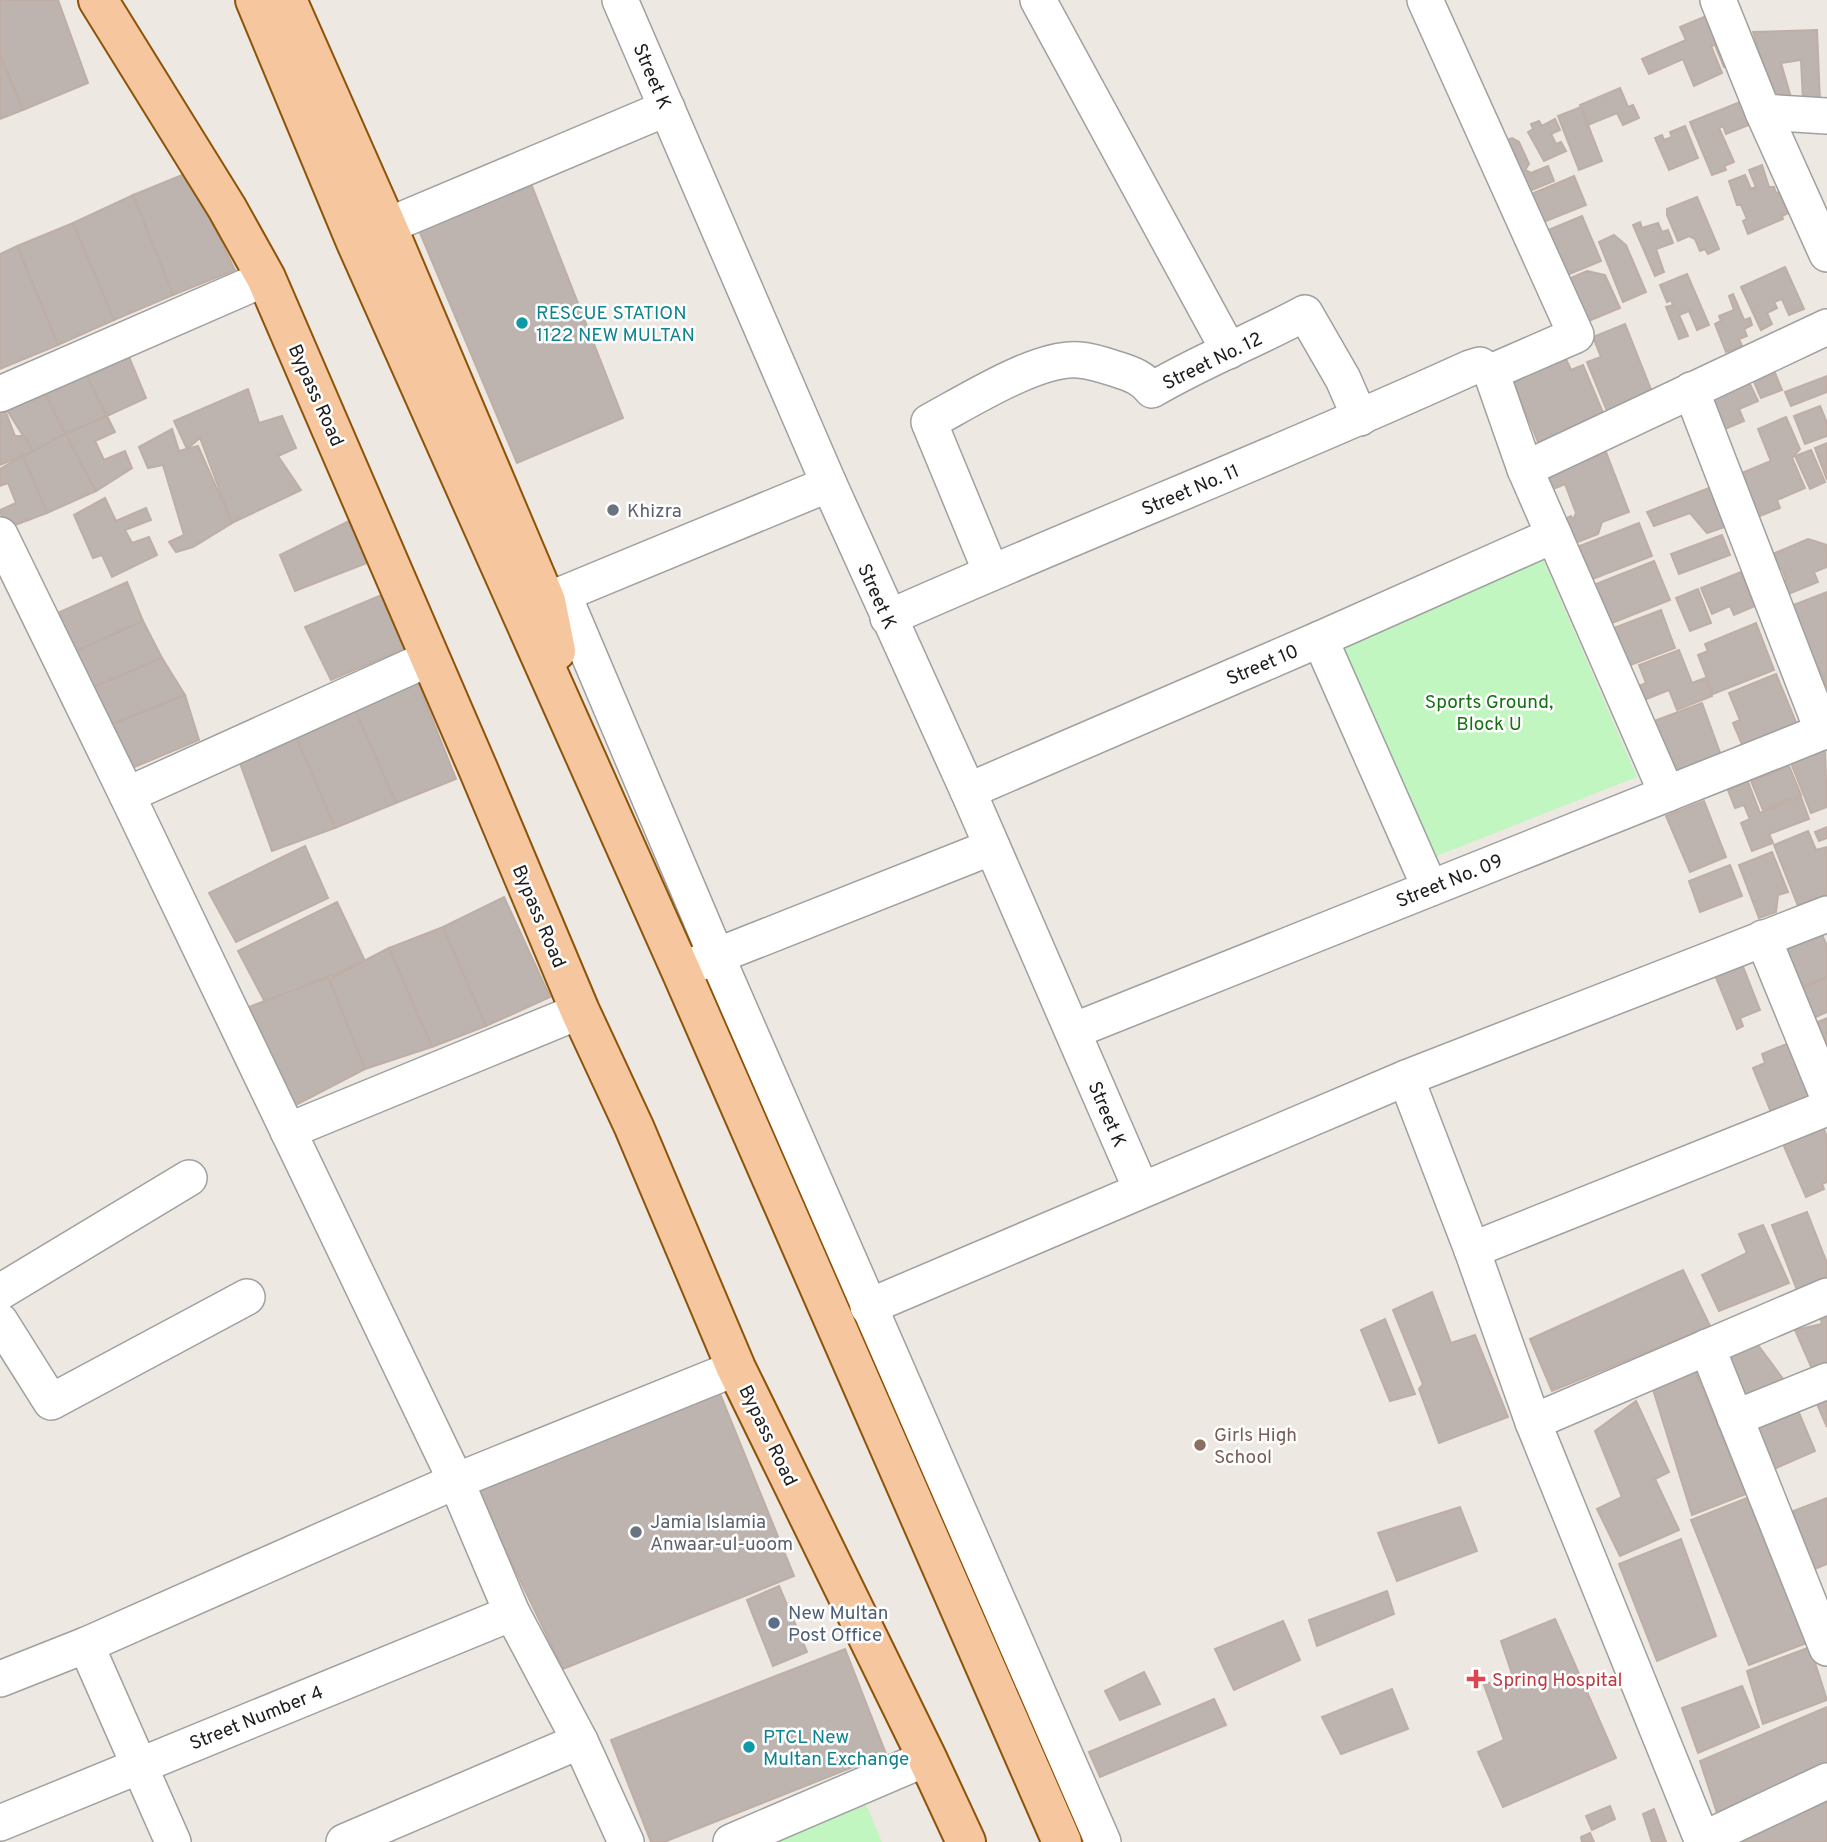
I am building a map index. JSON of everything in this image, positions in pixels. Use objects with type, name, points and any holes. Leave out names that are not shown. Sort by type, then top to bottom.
[{"type":"main road","name":"Bypass Road","points":[[98,0],[227,208],[266,278],[580,1012],[634,1127],[736,1368],[966,1842]]},
{"type":"main road","points":[[255,0],[355,240],[681,971],[1062,1842]]},
{"type":"main road","points":[[287,0],[554,597],[570,722]]},
{"type":"street","name":"Street K","points":[[620,0],[829,484],[968,791],[1141,1189]]},
{"type":"street","points":[[1038,0],[1229,351]]},
{"type":"street","points":[[1425,0],[1576,335],[1491,372],[1525,469],[1667,794]]},
{"type":"street","points":[[1717,0],[1763,113],[1827,254]]},
{"type":"street","points":[[387,226],[667,108]]},
{"type":"street","points":[[1763,113],[1827,116]]},
{"type":"street","points":[[0,394],[266,278]]},
{"type":"street","name":"Street No. 12","points":[[991,572],[929,422],[1043,365],[1077,359],[1143,379],[1152,390],[1185,371],[1305,313],[1339,371],[1360,418]]},
{"type":"street","points":[[1525,469],[1827,327]]},
{"type":"street","name":"Street No. 11","points":[[888,618],[1470,369],[1480,365],[1491,372]]},
{"type":"street","points":[[1691,390],[1825,731]]},
{"type":"street","points":[[829,484],[554,597],[716,955],[1102,1842]]},
{"type":"street","points":[[0,535],[456,1481],[512,1613],[580,1741],[626,1842]]},
{"type":"street","name":"Street 10","points":[[968,791],[1554,535]]},
{"type":"street","points":[[1320,639],[1430,887]]},
{"type":"street","points":[[127,795],[430,658]]},
{"type":"street","name":"Street No. 09","points":[[1073,1031],[1825,731]]},
{"type":"street","points":[[681,971],[992,847]]},
{"type":"street","points":[[868,1307],[1406,1078],[1827,914]]},
{"type":"street","points":[[1763,938],[1827,1094]]},
{"type":"street","points":[[288,1132],[580,1012]]},
{"type":"street","points":[[1406,1078],[1472,1250],[1533,1422],[1702,1841],[1827,1782]]},
{"type":"street","points":[[1472,1250],[1827,1108]]},
{"type":"street","points":[[0,1292],[189,1178]]},
{"type":"street","points":[[1533,1422],[1827,1296]]},
{"type":"street","points":[[0,1321],[51,1402],[247,1297]]},
{"type":"street","points":[[1707,1347],[1827,1648]]},
{"type":"street","points":[[0,1679],[86,1645],[456,1481],[736,1368]]},
{"type":"street","points":[[1735,1418],[1827,1381]]},
{"type":"street","name":"Street Number 4","points":[[0,1823],[512,1613]]},
{"type":"street","points":[[86,1645],[173,1842]]},
{"type":"street","points":[[344,1842],[580,1741]]},
{"type":"street","points":[[732,1842],[927,1758]]},
{"type":"green space","name":"Sports Ground, Block U","points":[[1543,559],[1637,777],[1434,857],[1339,644]]},
{"type":"green space","points":[[864,1800],[882,1842],[771,1842]]},
{"type":"building","points":[[0,0],[58,0],[88,83],[23,110],[0,55]]},
{"type":"building","points":[[1711,14],[1733,63],[1724,67],[1715,45],[1711,46],[1722,73],[1694,86],[1683,59],[1649,74],[1642,59],[1686,40],[1680,27]]},
{"type":"building","points":[[1817,30],[1820,102],[1803,101],[1801,60],[1781,63],[1792,101],[1774,100],[1753,32]]},
{"type":"building","points":[[0,55],[23,110],[0,119]]},
{"type":"building","points":[[1620,88],[1628,107],[1633,105],[1639,118],[1623,125],[1617,113],[1588,125],[1580,105]]},
{"type":"building","points":[[1745,100],[1754,123],[1726,134],[1723,126],[1719,128],[1734,162],[1724,166],[1726,170],[1712,175],[1690,122]]},
{"type":"building","points":[[1581,107],[1602,161],[1579,170],[1558,116]]},
{"type":"building","points":[[1555,119],[1560,130],[1551,134],[1556,144],[1561,142],[1566,151],[1544,161],[1528,132],[1533,129],[1531,124],[1539,121],[1542,126]]},
{"type":"building","points":[[1685,126],[1698,158],[1669,170],[1655,138],[1662,135],[1664,140],[1672,137],[1670,132]]},
{"type":"building","points":[[1512,138],[1519,142],[1529,164],[1525,170],[1531,173],[1548,166],[1554,181],[1522,194],[1498,144]]},
{"type":"building","points":[[1762,165],[1769,187],[1774,187],[1776,193],[1779,192],[1788,213],[1782,216],[1783,219],[1748,234],[1743,221],[1747,219],[1741,205],[1737,205],[1729,181],[1745,175],[1751,189],[1756,187],[1749,170]]},
{"type":"building","points":[[187,173],[235,270],[173,295],[133,195]]},
{"type":"building","points":[[1574,176],[1586,205],[1536,225],[1524,197]]},
{"type":"building","name":"RESCUE STATION 1122 NEW MULTAN","points":[[530,181],[623,418],[517,463],[418,228]]},
{"type":"building","points":[[133,195],[173,295],[114,320],[73,223]]},
{"type":"building","points":[[1697,197],[1719,249],[1708,254],[1705,249],[1700,251],[1695,239],[1689,236],[1678,241],[1667,215],[1667,209]]},
{"type":"building","points":[[1582,216],[1601,261],[1560,278],[1541,233]]},
{"type":"building","points":[[1640,222],[1642,228],[1658,223],[1662,232],[1668,230],[1673,243],[1656,249],[1664,272],[1655,276],[1633,225]]},
{"type":"building","points":[[73,223],[114,320],[58,345],[17,246]]},
{"type":"building","points":[[1614,235],[1626,245],[1646,292],[1623,302],[1599,242]]},
{"type":"building","points":[[17,246],[58,345],[0,369],[0,254]]},
{"type":"building","points":[[1785,267],[1804,309],[1789,315],[1782,299],[1774,302],[1777,308],[1767,313],[1772,324],[1761,330],[1741,287]]},
{"type":"building","points":[[1587,271],[1605,275],[1620,308],[1579,325],[1561,282]]},
{"type":"building","points":[[1687,274],[1709,325],[1697,330],[1689,311],[1679,315],[1688,336],[1679,339],[1666,307],[1673,305],[1671,300],[1667,302],[1660,285]]},
{"type":"building","points":[[1733,294],[1744,320],[1750,318],[1752,325],[1744,329],[1747,336],[1739,339],[1742,346],[1726,352],[1715,324],[1721,321],[1719,316],[1734,310],[1729,296]]},
{"type":"building","points":[[1625,324],[1652,392],[1607,411],[1587,362],[1601,357],[1593,337]]},
{"type":"building","points":[[1562,350],[1571,370],[1583,365],[1604,415],[1538,442],[1509,372]]},
{"type":"building","points":[[129,357],[146,398],[107,416],[86,375]]},
{"type":"building","points":[[82,367],[107,416],[65,434],[41,386]]},
{"type":"building","points":[[1775,373],[1782,390],[1761,398],[1754,382]]},
{"type":"building","points":[[1827,376],[1827,392],[1791,406],[1785,392]]},
{"type":"building","points":[[1748,380],[1758,401],[1739,409],[1744,421],[1725,429],[1710,397]]},
{"type":"building","points":[[41,386],[65,434],[33,452],[2,402]]},
{"type":"building","points":[[248,389],[259,423],[282,416],[296,448],[278,456],[301,490],[232,523],[200,438],[187,449],[174,421]]},
{"type":"building","points":[[2,402],[15,436],[25,436],[33,452],[0,465],[0,403]]},
{"type":"building","points":[[1820,406],[1827,423],[1827,436],[1805,444],[1794,416]]},
{"type":"building","points":[[107,416],[115,432],[95,441],[104,460],[125,451],[132,468],[96,491],[65,434]]},
{"type":"building","points":[[1786,417],[1800,449],[1792,458],[1805,488],[1777,500],[1780,508],[1750,520],[1732,477],[1771,461],[1758,429]]},
{"type":"building","points":[[172,429],[179,451],[198,446],[232,523],[193,547],[176,552],[169,542],[184,535],[163,465],[148,468],[139,447]]},
{"type":"building","points":[[65,434],[96,491],[47,513],[23,456]]},
{"type":"building","points":[[1827,443],[1827,480],[1815,448]]},
{"type":"building","points":[[1811,450],[1825,482],[1810,489],[1795,456]]},
{"type":"building","points":[[1606,452],[1629,512],[1602,522],[1598,534],[1575,543],[1565,519],[1571,516],[1573,520],[1576,513],[1565,484],[1551,490],[1546,475]]},
{"type":"building","points":[[23,456],[47,513],[5,529],[0,510],[16,503],[8,483],[0,486],[0,469]]},
{"type":"building","points":[[1709,488],[1725,527],[1707,533],[1690,513],[1654,526],[1647,512]]},
{"type":"building","points":[[105,498],[116,521],[146,508],[151,520],[125,530],[132,543],[149,537],[157,555],[112,577],[102,555],[93,558],[74,515]]},
{"type":"building","points":[[351,520],[372,561],[295,591],[280,555]]},
{"type":"building","points":[[1639,523],[1652,556],[1590,580],[1577,547]]},
{"type":"building","points":[[1722,535],[1730,555],[1679,574],[1671,554]]},
{"type":"building","points":[[1808,539],[1827,545],[1827,567],[1814,572],[1818,582],[1786,595],[1781,584],[1786,580],[1782,569],[1775,571],[1768,556]]},
{"type":"building","points":[[1654,561],[1670,600],[1607,625],[1591,586]]},
{"type":"building","points":[[1741,572],[1755,606],[1734,615],[1730,606],[1712,614],[1701,588]]},
{"type":"building","points":[[127,582],[143,621],[67,655],[51,616]]},
{"type":"building","points":[[1698,589],[1711,623],[1690,631],[1676,598]]},
{"type":"building","points":[[1827,592],[1827,688],[1819,668],[1811,672],[1783,609]]},
{"type":"building","points":[[384,594],[408,647],[331,680],[305,627]]},
{"type":"building","points":[[1661,610],[1675,648],[1620,669],[1606,631]]},
{"type":"building","points":[[143,621],[162,658],[85,691],[67,655]]},
{"type":"building","points":[[1756,623],[1774,670],[1713,694],[1698,655],[1708,651],[1705,644]]},
{"type":"building","points":[[1679,650],[1692,683],[1705,678],[1712,696],[1677,710],[1669,690],[1644,700],[1639,686],[1646,683],[1639,665]]},
{"type":"building","points":[[162,658],[185,695],[105,727],[85,691]]},
{"type":"building","points":[[1776,674],[1798,727],[1744,749],[1733,723],[1740,720],[1729,693]]},
{"type":"building","points":[[417,681],[456,779],[396,803],[353,706]]},
{"type":"building","points":[[185,695],[199,740],[125,771],[105,727]]},
{"type":"building","points":[[1702,703],[1723,761],[1667,781],[1646,724]]},
{"type":"building","points":[[353,706],[396,803],[335,828],[293,730]]},
{"type":"building","points":[[293,730],[335,828],[272,851],[237,755]]},
{"type":"building","points":[[1825,749],[1827,807],[1811,813],[1791,763]]},
{"type":"building","points":[[1789,766],[1801,795],[1763,810],[1751,781]]},
{"type":"building","points":[[1748,782],[1760,813],[1801,797],[1809,819],[1769,834],[1773,843],[1752,851],[1741,823],[1750,819],[1744,805],[1735,808],[1728,790]]},
{"type":"building","points":[[1704,801],[1726,857],[1690,872],[1666,816]]},
{"type":"building","points":[[1827,827],[1827,838],[1819,841],[1815,832]]},
{"type":"building","points":[[1808,831],[1816,850],[1827,847],[1827,894],[1798,906],[1774,845]]},
{"type":"building","points":[[305,846],[328,898],[236,942],[209,893]]},
{"type":"building","points":[[1772,852],[1788,892],[1778,895],[1776,912],[1759,918],[1739,865]]},
{"type":"building","points":[[1730,865],[1742,896],[1700,912],[1689,881]]},
{"type":"building","points":[[504,897],[550,997],[486,1026],[443,927]]},
{"type":"building","points":[[337,902],[365,961],[266,1004],[238,951]]},
{"type":"building","points":[[443,927],[486,1026],[432,1047],[389,948]]},
{"type":"building","points":[[1820,930],[1827,946],[1827,977],[1795,990],[1778,948]]},
{"type":"building","points":[[389,948],[432,1047],[365,1069],[329,979]]},
{"type":"building","points":[[1742,964],[1760,1010],[1740,1018],[1743,1026],[1737,1029],[1715,975]]},
{"type":"building","points":[[328,977],[365,1069],[286,1110],[249,1007]]},
{"type":"building","points":[[1827,978],[1827,1012],[1805,1022],[1792,993]]},
{"type":"building","points":[[1827,1018],[1827,1051],[1811,1025]]},
{"type":"building","points":[[1789,1043],[1813,1100],[1773,1117],[1753,1068],[1765,1063],[1762,1054]]},
{"type":"building","points":[[1823,1127],[1827,1137],[1827,1182],[1822,1184],[1824,1189],[1806,1197],[1783,1144]]},
{"type":"building","points":[[1807,1212],[1827,1263],[1827,1278],[1797,1290],[1772,1225]]},
{"type":"building","points":[[1763,1225],[1789,1283],[1719,1311],[1702,1275],[1747,1253],[1739,1234]]},
{"type":"building","points":[[1683,1270],[1710,1326],[1552,1391],[1530,1339]]},
{"type":"building","points":[[1432,1292],[1451,1343],[1475,1335],[1508,1417],[1439,1443],[1419,1389],[1423,1384],[1393,1310]]},
{"type":"building","points":[[1827,1305],[1827,1374],[1816,1378],[1795,1330],[1822,1324],[1818,1309]]},
{"type":"building","points":[[1385,1319],[1415,1394],[1390,1401],[1361,1330]]},
{"type":"building","points":[[1755,1341],[1792,1391],[1739,1411],[1718,1357]]},
{"type":"building","points":[[1693,1366],[1746,1494],[1692,1515],[1651,1383]]},
{"type":"building","name":"Jamia Islamia Anwaar-ul-uoom","points":[[718,1389],[794,1576],[563,1669],[475,1487]]},
{"type":"building","points":[[1827,1400],[1827,1427],[1817,1404]]},
{"type":"building","points":[[1636,1401],[1669,1472],[1655,1479],[1679,1530],[1620,1556],[1597,1509],[1622,1497],[1595,1431]]},
{"type":"building","points":[[1794,1401],[1815,1451],[1767,1472],[1748,1420]]},
{"type":"building","points":[[1747,1498],[1807,1643],[1749,1665],[1691,1520]]},
{"type":"building","points":[[1827,1498],[1827,1564],[1805,1573],[1783,1515]]},
{"type":"building","points":[[1460,1507],[1477,1551],[1397,1581],[1378,1533]]},
{"type":"building","points":[[1681,1539],[1716,1636],[1657,1661],[1619,1564]]},
{"type":"building","points":[[779,1586],[807,1652],[773,1666],[747,1600]]},
{"type":"building","points":[[1387,1591],[1394,1614],[1317,1646],[1309,1620]]},
{"type":"building","points":[[1555,1619],[1616,1758],[1503,1807],[1478,1752],[1504,1740],[1484,1685],[1512,1674],[1501,1641]]},
{"type":"building","points":[[1283,1621],[1300,1660],[1234,1690],[1215,1649]]},
{"type":"building","points":[[1810,1647],[1827,1700],[1763,1724],[1747,1671]]},
{"type":"building","name":"PTCL New Multan Exchange","points":[[845,1649],[886,1754],[664,1842],[651,1842],[611,1740]]},
{"type":"building","points":[[1144,1672],[1160,1704],[1120,1720],[1105,1691]]},
{"type":"building","points":[[1742,1686],[1759,1727],[1698,1753],[1682,1708]]},
{"type":"building","points":[[1392,1689],[1408,1729],[1341,1754],[1322,1717]]},
{"type":"building","points":[[1214,1699],[1226,1725],[1100,1777],[1089,1752]]},
{"type":"building","points":[[1827,1707],[1827,1763],[1717,1813],[1700,1761]]},
{"type":"building","points":[[1827,1801],[1827,1842],[1736,1842]]},
{"type":"building","points":[[1610,1806],[1615,1819],[1592,1830],[1586,1816]]},
{"type":"building","points":[[1654,1809],[1666,1842],[1652,1842],[1643,1814]]},
{"type":"building","points":[[1590,1833],[1594,1842],[1582,1842],[1581,1837]]},
{"type":"place","name":"RESCUE STATION 1122 NEW MULTAN","points":[[522,323]]},
{"type":"place","name":"Khizra","points":[[613,510]]},
{"type":"place","name":"Girls High School","points":[[1200,1445]]},
{"type":"place","name":"Jamia Islamia Anwaar-ul-uoom","points":[[636,1532]]},
{"type":"place","name":"New Multan Post Office","points":[[774,1623]]},
{"type":"place","name":"Spring Hospital","points":[[1476,1679]]},
{"type":"place","name":"PTCL New Multan Exchange","points":[[749,1747]]}]
